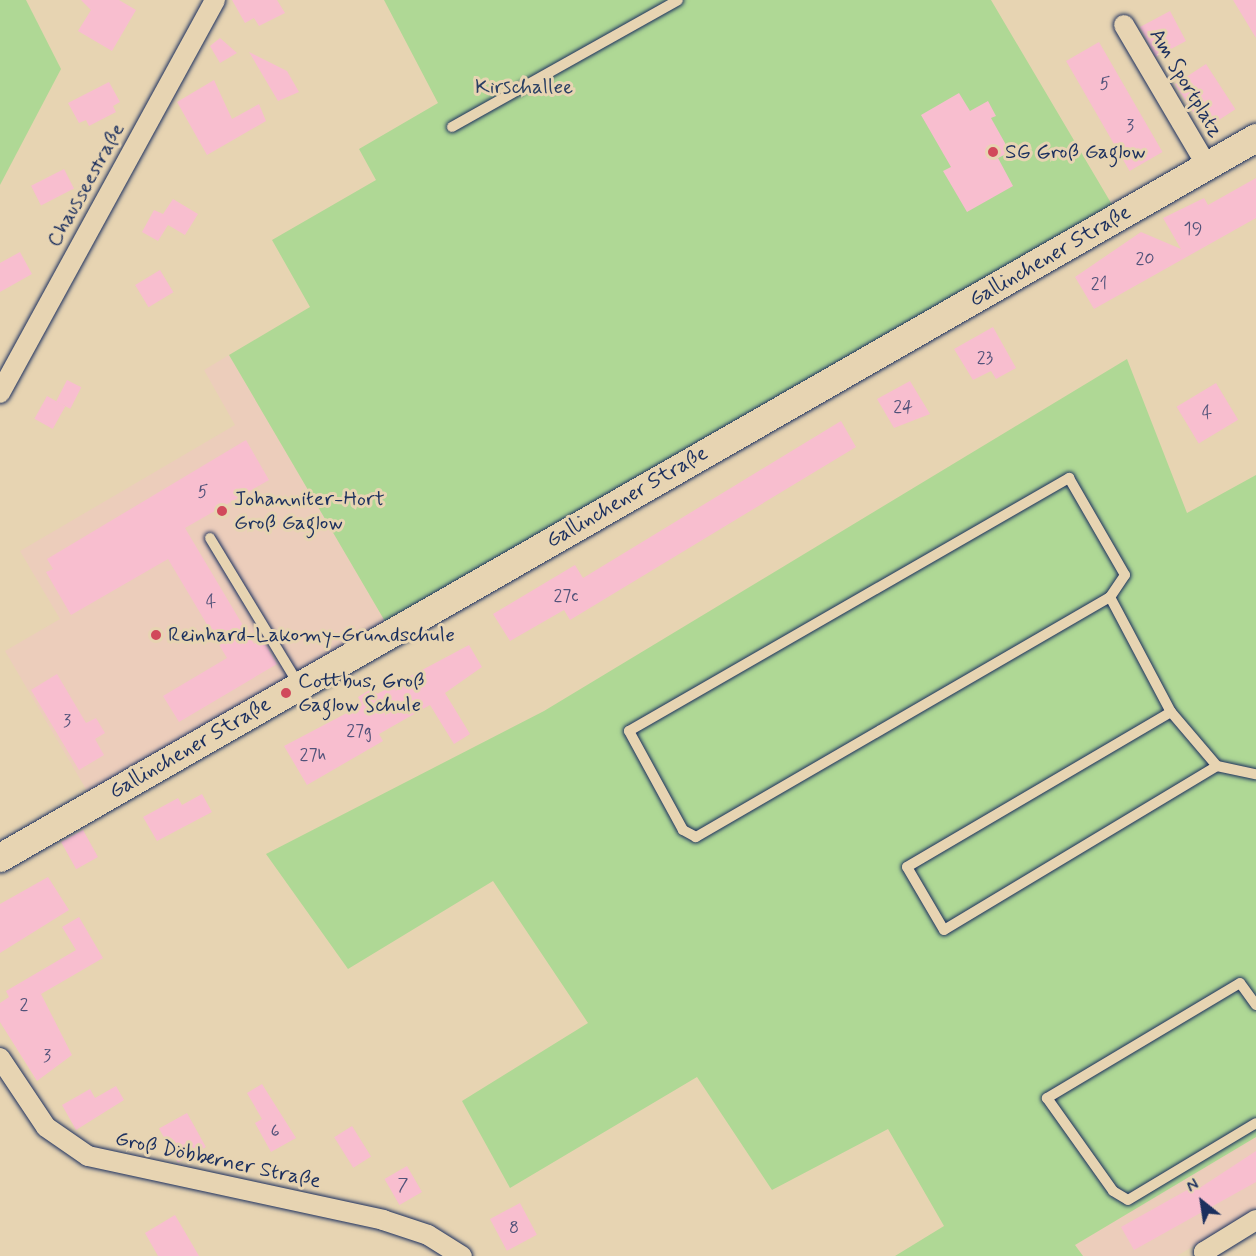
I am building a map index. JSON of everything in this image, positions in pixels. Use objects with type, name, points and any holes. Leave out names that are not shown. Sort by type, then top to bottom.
[{"type":"street","name":"Chausseestraße","points":[[0,393],[215,0]]},
{"type":"street","name":"Am Sportplatz","points":[[1124,25],[1207,166]]},
{"type":"street","name":"Gallinchener Straße","points":[[0,858],[1256,138]]},
{"type":"street","name":"Groß Döbberner Straße","points":[[0,1058],[46,1127],[88,1156],[383,1220],[428,1235],[462,1256]]},
{"type":"street","points":[[1207,1256],[1204,1252],[1256,1220]]},
{"type":"lane","points":[[452,127],[678,0]]},
{"type":"lane","points":[[1069,478],[1125,575],[1110,597],[696,837],[683,830],[629,731],[1069,478]]},
{"type":"lane","points":[[210,538],[299,685]]},
{"type":"lane","points":[[1110,597],[1171,712],[1217,766],[1256,774]]},
{"type":"lane","points":[[1171,712],[907,867],[944,930],[1217,766]]},
{"type":"lane","points":[[1256,1005],[1240,983],[1047,1098],[1113,1191],[1128,1200],[1256,1123]]},
{"type":"shaded area","name":"Reinhard-Lakomy-Grundschule","points":[[229,355],[386,623],[90,796],[5,651],[60,619],[20,551],[235,425],[204,370]]},
{"type":"shaded area","points":[[1256,1137],[1256,1208],[1177,1256],[1083,1256],[1075,1245]]},
{"type":"green space","points":[[0,0],[26,0],[61,69],[0,185]]},
{"type":"green space","name":"Kirschallee","points":[[384,0],[991,0],[1114,208],[386,623],[229,355],[310,307],[272,240],[376,180],[359,149],[438,103]]},
{"type":"green space","points":[[1127,359],[1187,513],[1256,475],[1256,1137],[1075,1245],[1083,1256],[895,1256],[944,1226],[888,1129],[772,1190],[697,1077],[510,1188],[462,1101],[588,1023],[493,881],[348,969],[266,854],[544,711]]},
{"type":"building","points":[[81,0],[119,0],[136,10],[112,51],[78,31],[91,10]]},
{"type":"building","points":[[232,0],[277,0],[285,13],[259,26],[254,18],[245,23]]},
{"type":"building","points":[[1233,0],[1256,0],[1256,38]]},
{"type":"building","points":[[1170,11],[1186,41],[1156,57],[1140,27]]},
{"type":"building","points":[[220,38],[237,53],[220,63],[210,46]]},
{"type":"building","points":[[1099,42],[1162,152],[1130,171],[1066,61]]},
{"type":"building","points":[[249,52],[287,71],[299,92],[278,101]]},
{"type":"building","points":[[1206,64],[1235,109],[1204,129],[1175,84]]},
{"type":"building","points":[[214,80],[232,119],[259,104],[266,121],[207,155],[177,102]]},
{"type":"building","points":[[109,82],[120,102],[113,106],[116,112],[89,126],[86,120],[79,123],[68,103]]},
{"type":"building","name":"SG Groß Gaglow","points":[[959,93],[970,111],[988,101],[996,116],[991,118],[1010,152],[998,158],[1013,186],[967,212],[943,171],[951,167],[921,115]]},
{"type":"building","points":[[64,169],[74,189],[41,205],[31,186]]},
{"type":"building","points":[[1256,178],[1256,218],[1094,309],[1075,277],[1141,232],[1181,249],[1163,218],[1204,198],[1208,205]]},
{"type":"building","points":[[173,199],[198,214],[185,235],[168,225],[158,241],[142,232],[154,210],[163,214]]},
{"type":"building","points":[[20,252],[32,274],[0,292],[0,263]]},
{"type":"building","points":[[160,270],[173,292],[149,307],[135,285]]},
{"type":"building","points":[[993,327],[1016,368],[996,379],[991,371],[973,380],[954,349]]},
{"type":"building","points":[[67,380],[81,387],[70,409],[56,401]]},
{"type":"building","points":[[910,381],[930,414],[894,428],[877,399]]},
{"type":"building","points":[[1216,383],[1238,420],[1199,444],[1177,407]]},
{"type":"building","points":[[47,396],[65,406],[53,429],[34,419]]},
{"type":"building","points":[[841,421],[856,447],[570,620],[564,610],[510,641],[493,614],[575,565],[583,578]]},
{"type":"building","points":[[246,440],[269,480],[185,528],[254,644],[262,639],[277,664],[179,722],[163,696],[227,658],[168,559],[71,615],[46,572],[53,569],[47,559]]},
{"type":"building","points":[[469,645],[482,667],[445,693],[470,734],[454,744],[430,705],[379,734],[383,741],[307,785],[284,746],[362,705],[358,697],[373,688],[377,694]]},
{"type":"building","points":[[57,674],[86,723],[96,718],[105,733],[95,739],[104,755],[79,770],[31,690]]},
{"type":"building","points":[[202,794],[212,812],[157,841],[143,817],[178,798],[182,805]]},
{"type":"building","points":[[83,830],[98,857],[76,869],[61,842]]},
{"type":"building","points":[[48,877],[69,910],[0,953],[0,904]]},
{"type":"building","points":[[79,917],[103,958],[41,994],[72,1055],[37,1081],[0,1022],[0,1003],[9,997],[6,991],[76,950],[62,927]]},
{"type":"building","points":[[262,1084],[296,1138],[271,1152],[255,1123],[262,1119],[247,1093]]},
{"type":"building","points":[[116,1086],[124,1100],[76,1130],[62,1105],[90,1089],[95,1098]]},
{"type":"building","points":[[187,1113],[206,1147],[178,1163],[159,1129]]},
{"type":"building","points":[[352,1126],[371,1157],[353,1168],[334,1137]]},
{"type":"building","points":[[1256,1151],[1256,1182],[1134,1250],[1121,1227],[1196,1185],[1198,1189]]},
{"type":"building","points":[[407,1166],[422,1192],[399,1205],[384,1179]]},
{"type":"building","points":[[520,1203],[537,1235],[507,1251],[490,1219]]},
{"type":"building","points":[[175,1215],[199,1256],[158,1256],[145,1233]]},
{"type":"place","name":"SG Groß Gaglow","points":[[993,152]]},
{"type":"place","name":"Johanniter-Hort Groß Gaglow","points":[[222,511]]},
{"type":"place","name":"Reinhard-Lakomy-Grundschule","points":[[156,635]]},
{"type":"place","name":"Cottbus, Groß Gaglow Schule","points":[[286,693]]}]
